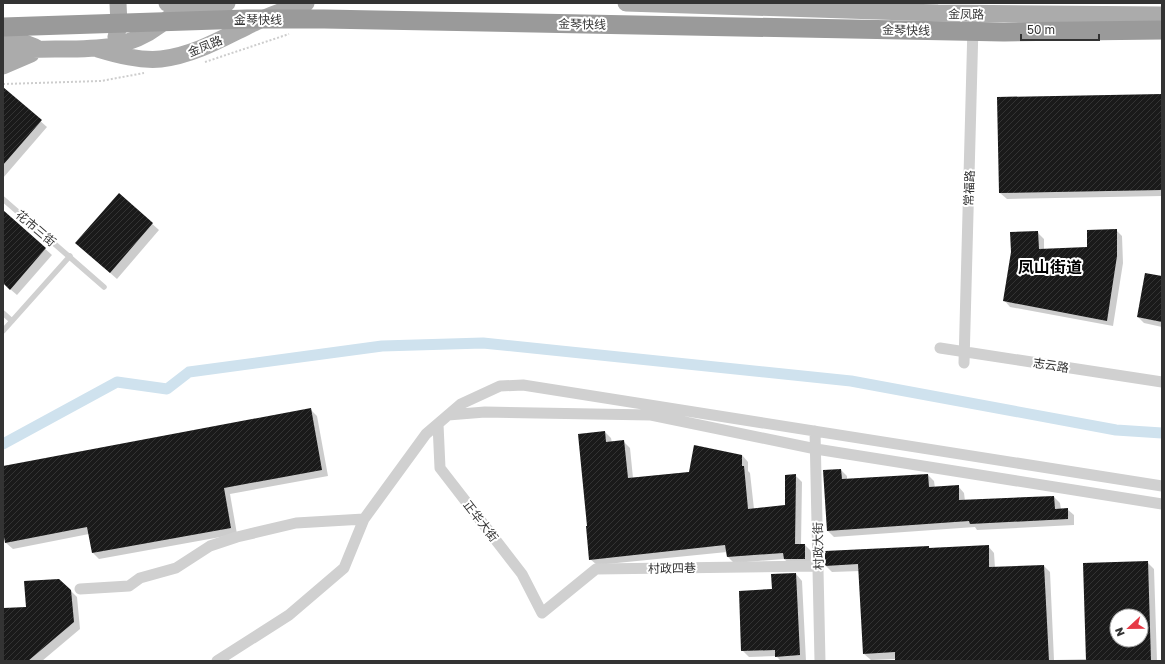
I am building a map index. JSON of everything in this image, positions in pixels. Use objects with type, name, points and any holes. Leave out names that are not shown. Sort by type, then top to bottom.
[{"type":"highway","name":"金琴快线","points":[[3,27],[247,19],[1004,32],[1162,30]]},
{"type":"main road","points":[[98,49],[112,41],[117,36],[119,25],[118,3]]},
{"type":"main road","points":[[3,51],[40,49],[98,49],[122,44],[140,37],[167,20],[176,4],[196,8],[227,3]]},
{"type":"main road","name":"金凤路","points":[[98,49],[114,54],[145,59],[160,59],[184,55],[208,46],[258,21],[306,3]]},
{"type":"main road","name":"金凤路","points":[[626,3],[974,14],[1162,15]]},
{"type":"main road","points":[[3,37],[9,37],[40,49]]},
{"type":"main road","points":[[3,66],[40,49]]},
{"type":"street","name":"常福路","points":[[964,363],[974,14]]},
{"type":"street","name":"志云路","points":[[940,348],[1162,382]]},
{"type":"street","points":[[217,661],[289,616],[344,568],[364,519],[426,434],[460,404],[500,386],[523,385],[1162,486]]},
{"type":"street","points":[[448,415],[485,412],[651,415],[816,449],[1162,504]]},
{"type":"street","name":"正华大街","points":[[438,424],[440,468],[522,574],[542,614]]},
{"type":"street","name":"村政大街","points":[[816,431],[820,661]]},
{"type":"street","points":[[80,589],[130,586],[140,578],[176,568],[210,546],[237,537],[281,526],[314,521],[364,519]]},
{"type":"street","name":"村政四巷","points":[[542,614],[596,569],[818,566]]},
{"type":"lane","name":"花市三街","points":[[3,199],[104,287]]},
{"type":"lane","points":[[3,331],[70,256]]},
{"type":"lane","points":[[3,313],[12,321]]},
{"type":"building","points":[[3,87],[42,120],[3,165]]},
{"type":"building","points":[[1162,94],[1162,190],[999,193],[997,97]]},
{"type":"building","points":[[119,193],[153,223],[110,273],[75,243]]},
{"type":"building","points":[[3,210],[46,248],[10,290],[3,283]]},
{"type":"building","points":[[1117,229],[1117,256],[1107,321],[1003,301],[1011,252],[1010,232],[1038,231],[1039,249],[1087,247],[1087,230]]},
{"type":"building","points":[[1145,273],[1162,276],[1162,322],[1137,317]]},
{"type":"building","points":[[311,408],[322,470],[224,488],[231,528],[92,553],[87,527],[5,543],[3,531],[3,466]]},
{"type":"building","points":[[605,431],[606,442],[624,440],[628,478],[689,472],[694,445],[742,455],[742,466],[744,466],[748,509],[785,505],[785,475],[796,474],[795,544],[805,544],[805,559],[784,559],[783,553],[727,557],[725,545],[589,560],[578,434]]},
{"type":"building","points":[[841,469],[842,479],[928,474],[929,487],[959,485],[959,500],[1054,496],[1055,509],[1068,508],[1068,519],[970,524],[969,521],[827,531],[823,470]]},
{"type":"building","points":[[989,545],[989,567],[1044,565],[1049,661],[895,661],[895,652],[863,654],[858,564],[825,566],[825,551]]},
{"type":"building","points":[[1148,561],[1151,661],[1086,661],[1083,563]]},
{"type":"building","points":[[796,573],[800,655],[775,657],[775,650],[741,651],[739,591],[772,589],[771,574]]},
{"type":"building","points":[[59,579],[71,590],[74,622],[28,661],[3,661],[3,608],[26,607],[24,581]]},
{"type":"waterway","points":[[3,444],[117,382],[167,389],[189,372],[382,346],[483,343],[851,381],[1116,430],[1162,433]]},
{"type":"district","name":"凤山街道","points":[[1050,267]]}]
